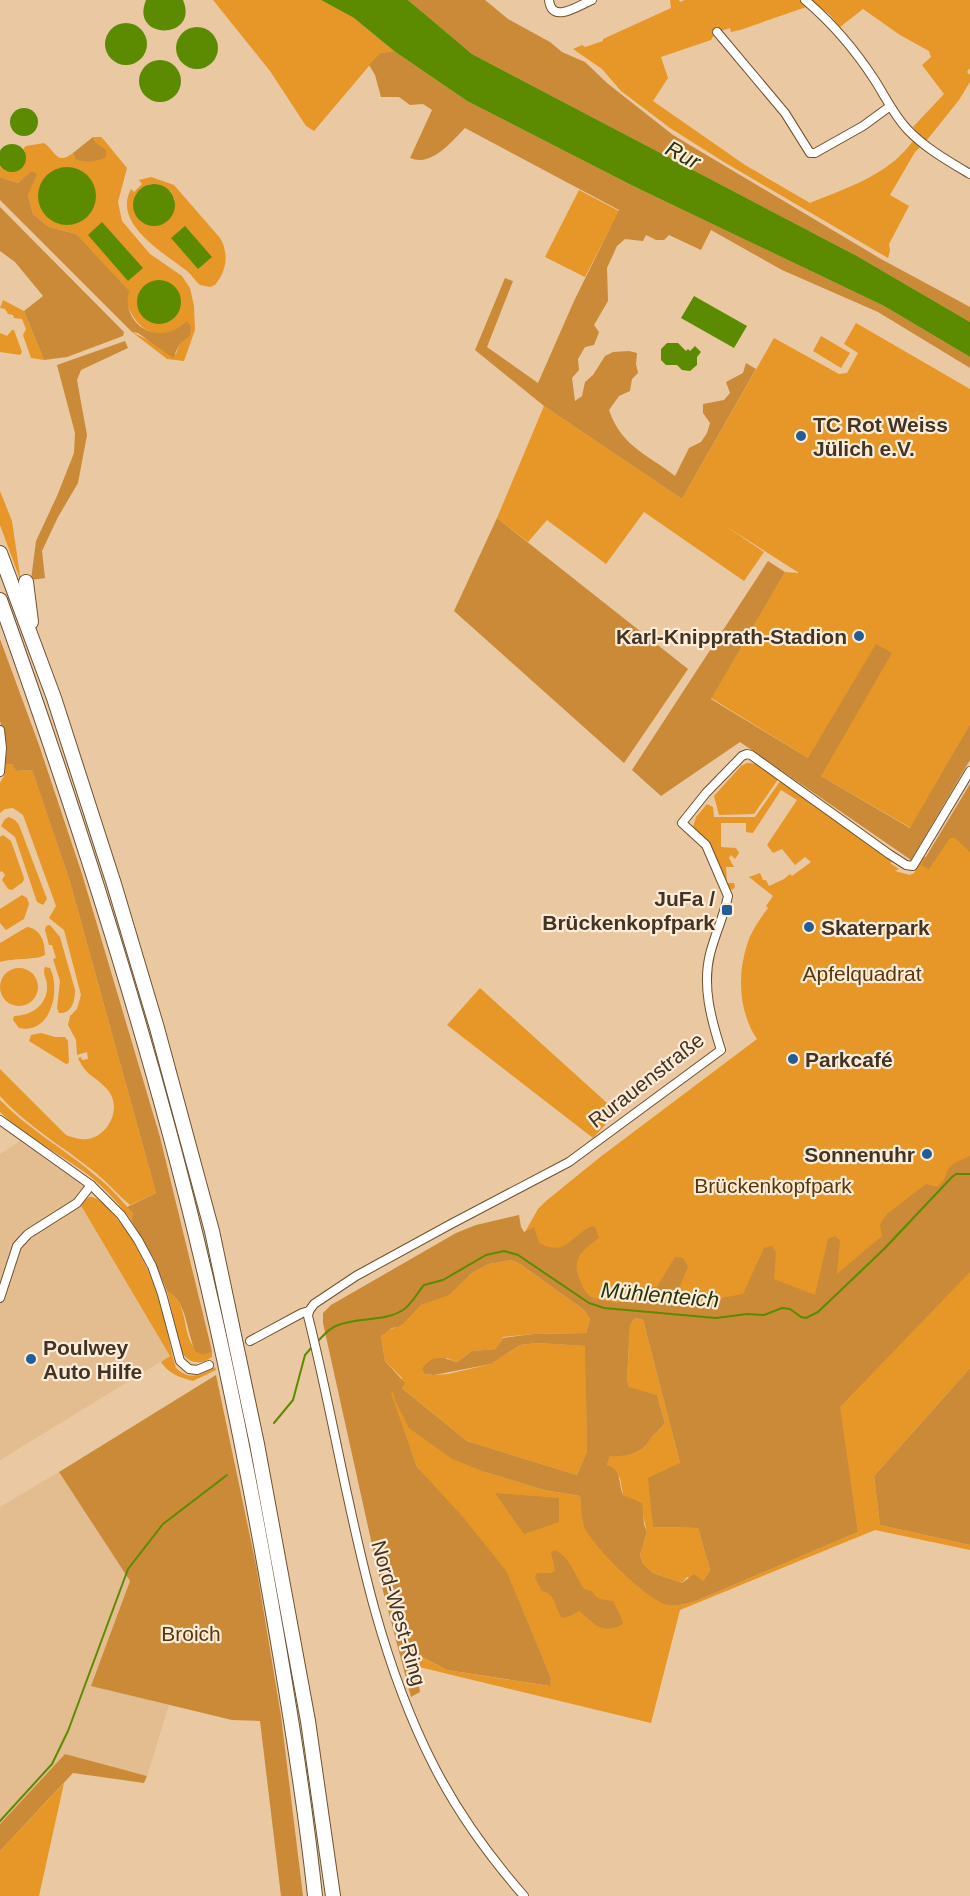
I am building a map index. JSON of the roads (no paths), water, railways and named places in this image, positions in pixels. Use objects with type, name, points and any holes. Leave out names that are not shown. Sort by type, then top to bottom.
[{"type":"highway","points":[[0,553],[54,698],[114,884],[163,1049],[212,1231],[257,1444],[308,1721],[333,1896]]},
{"type":"highway","points":[[26,582],[34,645]]},
{"type":"highway","points":[[0,600],[38,704],[142,1037],[169,1131],[195,1236],[244,1448],[293,1725],[315,1896]]},
{"type":"highway","points":[[0,628],[38,704]]},
{"type":"street","points":[[549,0],[553,10],[566,13],[592,0]]},
{"type":"street","points":[[805,0],[830,22],[874,79],[890,107],[917,139],[970,174]]},
{"type":"street","points":[[717,32],[786,113],[810,153],[815,153],[850,134],[890,107]]},
{"type":"street","points":[[0,730],[1,768]]},
{"type":"street","name":"Rurauenstraße","points":[[250,1341],[309,1311],[314,1304],[356,1276],[569,1162],[721,1050],[710,1015],[707,985],[709,957],[728,896],[706,845],[682,823],[706,793],[742,756],[752,755],[890,854],[906,865],[913,866],[970,771]]},
{"type":"street","points":[[0,1120],[91,1185],[120,1215],[138,1240],[152,1266],[180,1361],[189,1369],[197,1370],[209,1365]]},
{"type":"street","points":[[0,1298],[17,1246],[28,1234],[78,1203],[91,1185]]},
{"type":"street","name":"Nord-West-Ring","points":[[309,1311],[308,1316],[377,1618],[406,1704],[434,1765],[462,1814],[491,1856],[524,1896]]},
{"type":"waterway","name":"Mühlenteich","points":[[316,1343],[329,1330],[338,1325],[396,1314],[409,1305],[424,1285],[443,1280],[486,1255],[504,1251],[518,1255],[589,1303],[604,1308],[716,1318],[747,1314],[764,1315],[782,1308],[790,1309],[806,1318],[818,1312],[884,1249],[952,1177],[956,1174],[970,1174]]},
{"type":"waterway","name":"Mühlenteich","points":[[274,1423],[293,1400],[305,1355],[312,1347]]},
{"type":"waterway","points":[[0,1821],[52,1764],[68,1731],[128,1569],[163,1524],[227,1475]]},
{"type":"place","name":"TC Rot Weiss Jülich e.V.","points":[[801,436]]},
{"type":"place","name":"Karl-Knipprath-Stadion","points":[[859,636]]},
{"type":"place","name":"JuFa / Brückenkopfpark","points":[[727,910]]},
{"type":"place","name":"Skaterpark","points":[[809,927]]},
{"type":"place","name":"Parkcafé","points":[[793,1059]]},
{"type":"place","name":"Sonnenuhr","points":[[927,1154]]},
{"type":"place","name":"Poulwey Auto Hilfe","points":[[31,1359]]},
{"type":"water label","name":"Rur","points":[[683,155]]},
{"type":"park label","name":"Apfelquadrat","points":[[862,973]]},
{"type":"park label","name":"Brückenkopfpark","points":[[773,1185]]},
{"type":"park label","name":"Broich","points":[[191,1633]]}]
